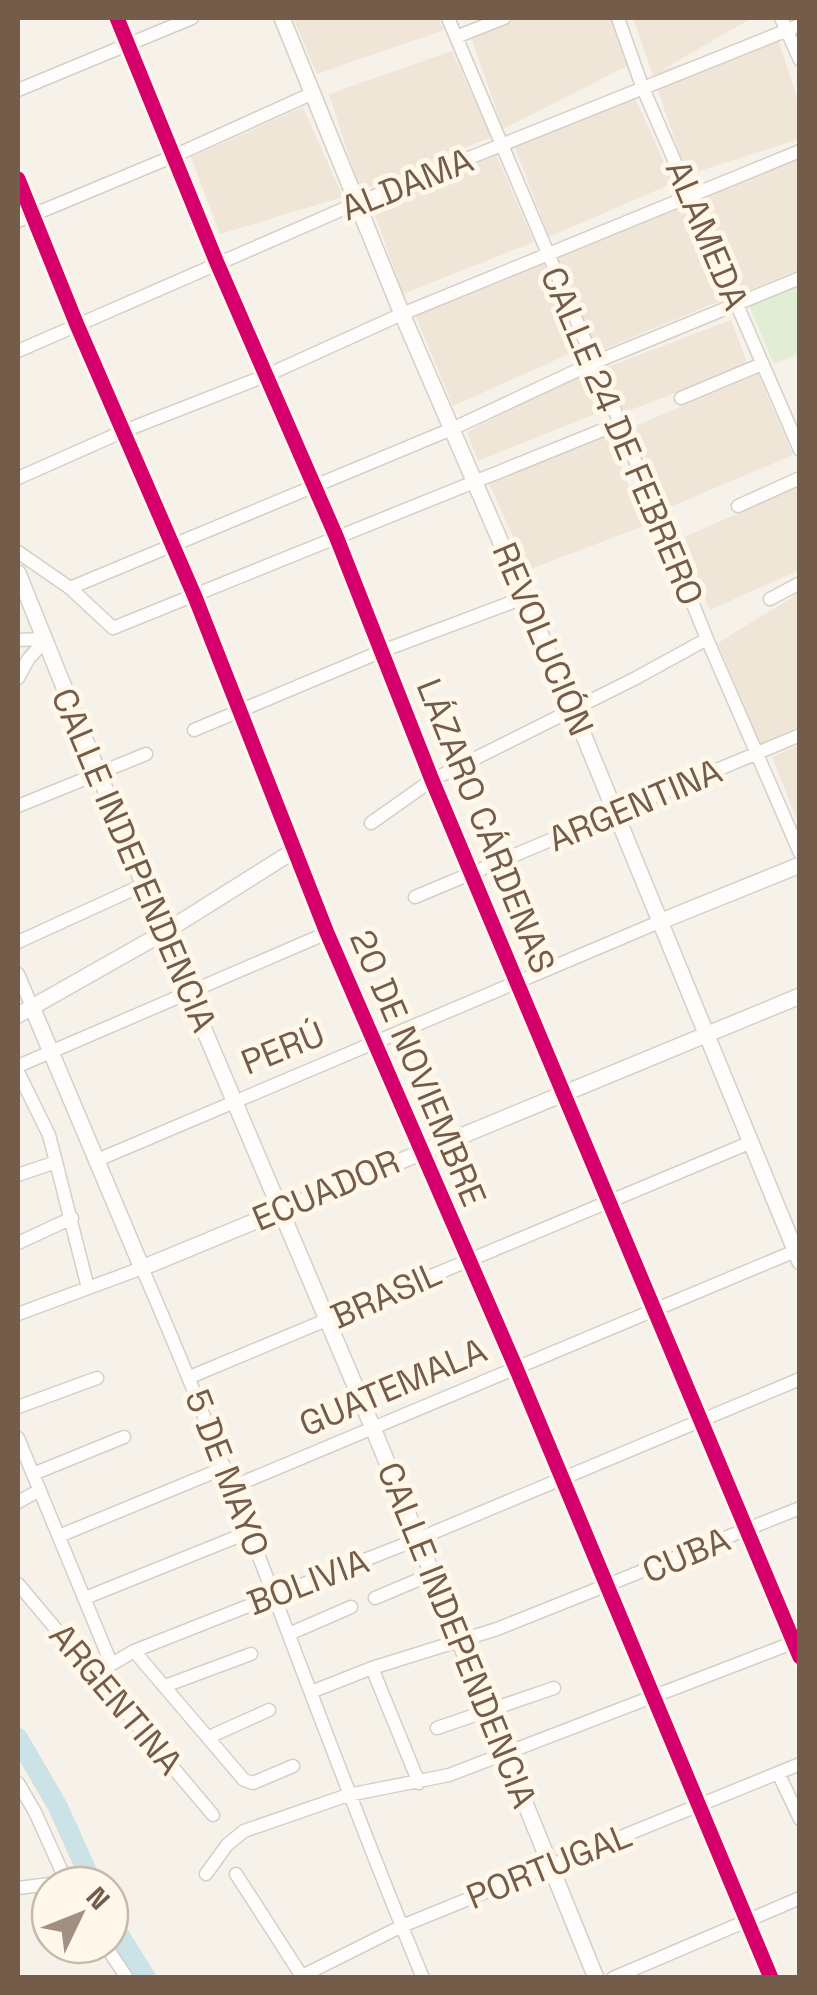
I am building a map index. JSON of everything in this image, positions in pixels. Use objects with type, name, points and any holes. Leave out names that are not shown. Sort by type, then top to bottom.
[{"type":"street","name":"LÁZARO CÁRDENAS","points":[[117,18],[800,1657]]},
{"type":"street","points":[[18,90],[192,18]]},
{"type":"street","name":"REVOLUCIÓN","points":[[282,18],[402,314],[572,708],[748,1143],[798,1254]]},
{"type":"street","name":"CALLE 24 DE FEBRERO","points":[[448,18],[620,424],[706,639],[800,853]]},
{"type":"street","points":[[456,37],[504,18]]},
{"type":"street","name":"ALAMEDA","points":[[618,18],[642,86],[800,450]]},
{"type":"street","points":[[789,24],[800,60]]},
{"type":"street","name":"ALDAMA","points":[[18,351],[357,203],[789,24]]},
{"type":"street","points":[[25,218],[313,93]]},
{"type":"street","points":[[18,478],[265,376],[402,314],[800,151]]},
{"type":"street","name":"20 DE NOVIEMBRE","points":[[18,178],[25,218],[77,325],[195,596],[328,933],[516,1368],[771,1978]]},
{"type":"street","points":[[70,588],[800,278]]},
{"type":"street","points":[[681,398],[762,364]]},
{"type":"street","points":[[18,552],[70,588],[113,628],[620,424]]},
{"type":"street","points":[[738,506],[800,478]]},
{"type":"street","name":"CALLE INDEPENDENCIA","points":[[18,573],[22,594],[373,1428],[596,1978]]},
{"type":"street","points":[[770,598],[800,583]]},
{"type":"street","points":[[194,730],[382,651],[526,597]]},
{"type":"street","points":[[371,823],[432,780],[706,639]]},
{"type":"street","points":[[18,640],[44,640]]},
{"type":"street","points":[[18,678],[28,658],[44,640]]},
{"type":"street","name":"ARGENTINA","points":[[415,898],[800,735]]},
{"type":"street","points":[[18,806],[146,754]]},
{"type":"street","points":[[25,1011],[295,850]]},
{"type":"street","name":"PERÚ","points":[[96,1161],[236,1099],[800,866]]},
{"type":"street","points":[[18,942],[145,884]]},
{"type":"street","points":[[88,1288],[48,1136],[18,1069],[328,933]]},
{"type":"street","name":"5 DE MAYO","points":[[18,974],[25,1011],[52,1052],[190,1377],[348,1795],[424,1978]]},
{"type":"street","name":"ECUADOR","points":[[18,1314],[142,1268],[800,996]]},
{"type":"street","name":"BRASIL","points":[[190,1377],[748,1143]]},
{"type":"street","points":[[18,1175],[56,1162]]},
{"type":"street","points":[[18,1243],[72,1218]]},
{"type":"street","name":"GUATEMALA","points":[[232,1487],[655,1309],[798,1254]]},
{"type":"street","points":[[18,1407],[97,1378]]},
{"type":"street","name":"BOLIVIA","points":[[95,1674],[134,1650],[418,1540],[800,1379]]},
{"type":"street","points":[[33,1474],[124,1437]]},
{"type":"street","points":[[18,1438],[111,1663]]},
{"type":"street","points":[[59,1536],[224,1468]]},
{"type":"street","points":[[18,1502],[40,1490]]},
{"type":"street","name":"CUBA","points":[[311,1692],[605,1588],[800,1508]]},
{"type":"street","points":[[85,1598],[249,1532]]},
{"type":"street","points":[[375,1598],[432,1574]]},
{"type":"street","name":"ARGENTINA","points":[[18,1584],[213,1816]]},
{"type":"street","points":[[289,1634],[351,1607]]},
{"type":"street","points":[[206,1874],[227,1845],[244,1831],[348,1795],[450,1776],[796,1641]]},
{"type":"street","points":[[134,1650],[248,1782],[293,1766]]},
{"type":"street","points":[[165,1686],[250,1654]]},
{"type":"street","points":[[372,1668],[419,1783]]},
{"type":"street","points":[[438,1728],[554,1688]]},
{"type":"street","points":[[208,1738],[269,1710]]},
{"type":"street","name":"PORTUGAL","points":[[302,1977],[402,1926],[800,1764]]},
{"type":"street","points":[[778,1773],[800,1819]]},
{"type":"street","points":[[18,1785],[36,1812],[59,1865]]},
{"type":"street","points":[[236,1874],[302,1977]]},
{"type":"street","points":[[612,1978],[800,1898]]},
{"type":"shaded area","points":[[293,18],[438,18],[444,30],[317,74]]},
{"type":"shaded area","points":[[519,18],[614,18],[633,63],[503,129],[471,37]]},
{"type":"shaded area","points":[[633,18],[752,18],[660,71],[776,33],[799,104],[799,139],[687,175]]},
{"type":"shaded area","points":[[452,51],[491,137],[360,191],[329,94]]},
{"type":"shaded area","points":[[634,95],[673,183],[549,237],[515,148]]},
{"type":"shaded area","points":[[303,107],[343,197],[220,234],[191,157]]},
{"type":"shaded area","points":[[496,154],[534,242],[403,294],[371,203]]},
{"type":"shaded area","points":[[799,156],[799,269],[743,293],[702,198]]},
{"type":"shaded area","points":[[684,203],[725,299],[597,352],[556,256]]},
{"type":"shaded area","points":[[542,260],[578,350],[453,406],[414,312]]},
{"type":"shaded area","points":[[731,320],[748,365],[623,413],[605,368]]},
{"type":"shaded area","points":[[578,374],[598,413],[478,461],[467,432]]},
{"type":"shaded area","points":[[758,374],[793,455],[668,508],[633,427]]},
{"type":"shaded area","points":[[606,432],[646,525],[528,570],[488,481]]},
{"type":"shaded area","points":[[799,486],[799,570],[710,610],[678,540]]},
{"type":"shaded area","points":[[799,593],[799,726],[760,744],[718,643]]},
{"type":"shaded area","points":[[799,745],[799,825],[772,757]]},
{"type":"green space","points":[[799,285],[799,354],[774,364],[749,306]]},
{"type":"waterway","points":[[18,1738],[58,1807],[84,1865]]},
{"type":"waterway","points":[[130,1952],[146,1978]]},
{"type":"cycle path","points":[[117,18],[800,1657]]},
{"type":"cycle path","points":[[18,179],[195,597],[327,933],[516,1368],[771,1978]]}]
